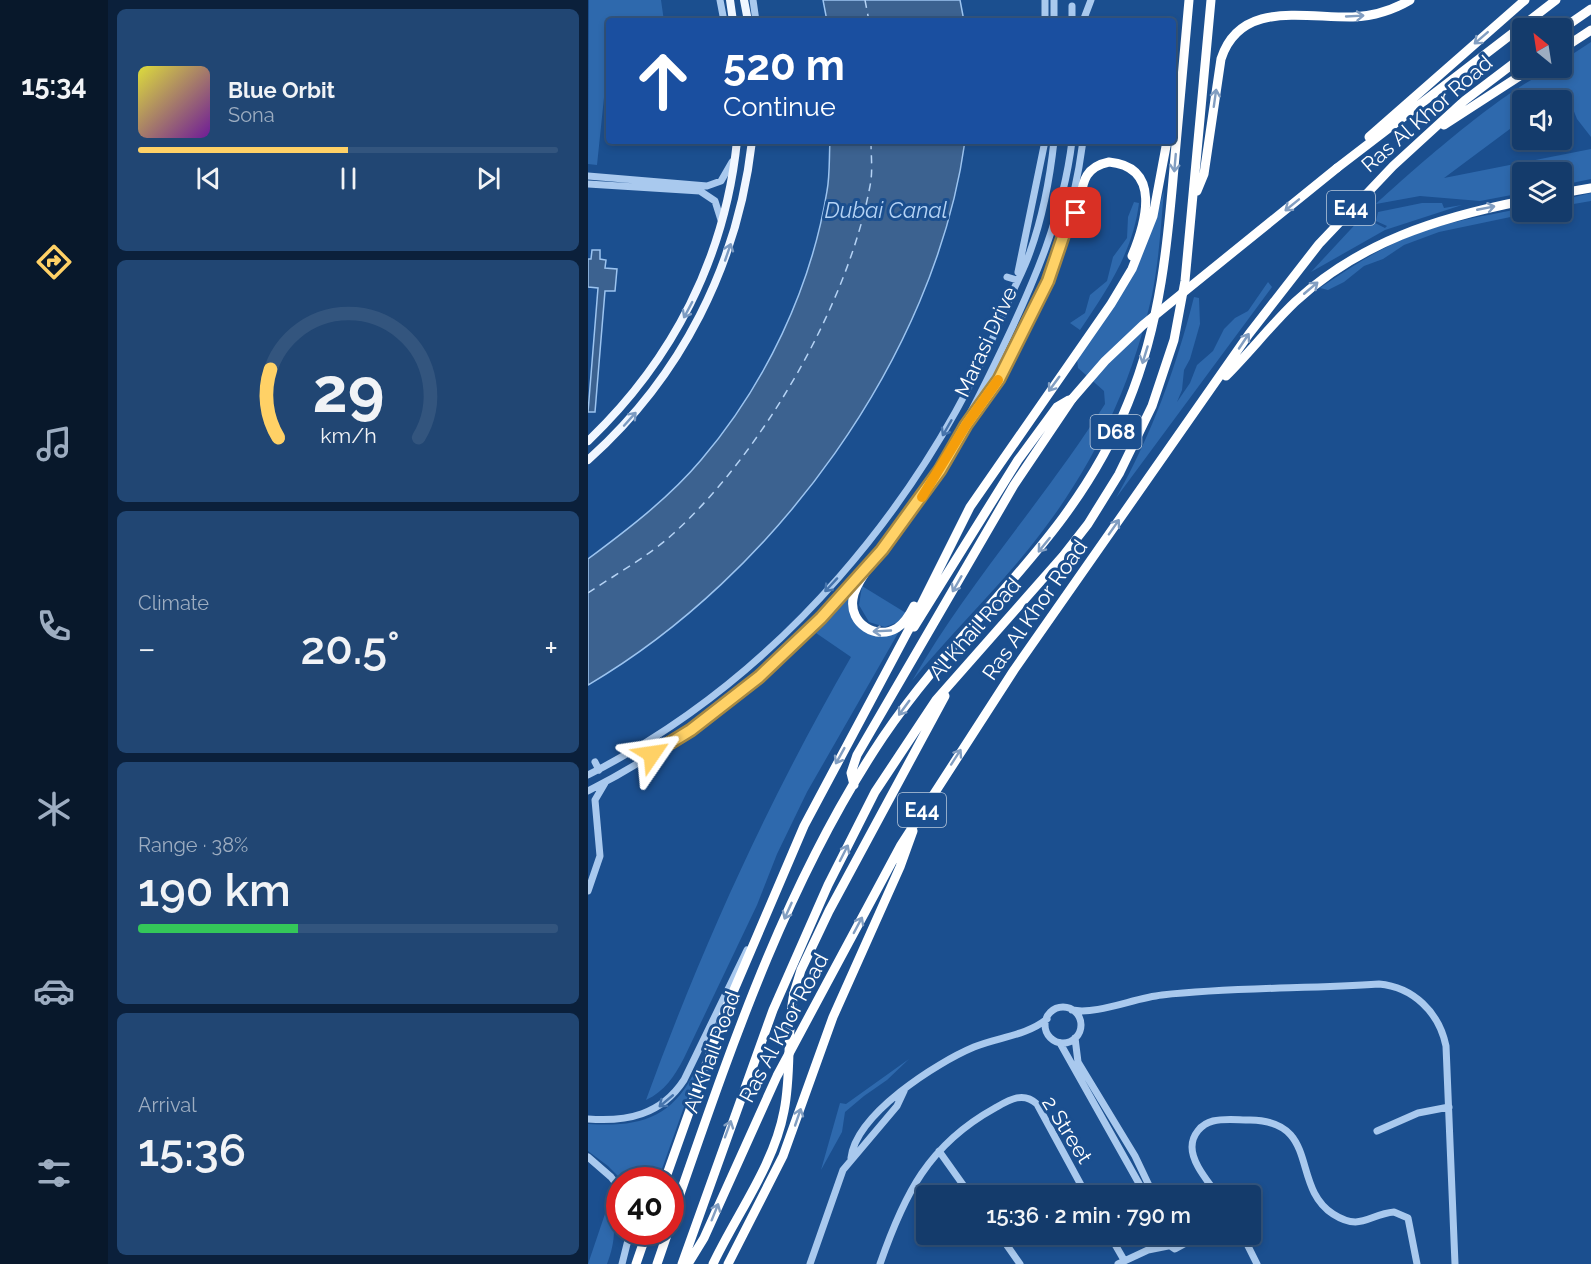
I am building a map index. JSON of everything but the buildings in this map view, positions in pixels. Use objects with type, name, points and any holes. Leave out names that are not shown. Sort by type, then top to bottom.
[{"type":"highway","name":"Al Khail Road","points":[[1176,123],[1189,0]]},
{"type":"highway","name":"Al Khail Road","points":[[682,1264],[757,1052],[819,904],[886,774],[922,719],[951,683],[1050,571],[1088,524],[1110,490],[1137,440],[1155,398],[1174,340],[1182,301],[1194,196],[1211,0]]},
{"type":"highway","points":[[1194,196],[1204,174],[1221,59],[1227,43],[1239,29],[1252,20],[1271,16],[1353,17],[1373,14],[1410,0]]},
{"type":"highway","points":[[1337,168],[1401,107],[1525,0]]},
{"type":"highway","name":"Ras Al Khor Road","points":[[854,785],[851,773],[854,761],[1024,468],[1072,399],[1105,361],[1143,326],[1337,168],[1556,0]]},
{"type":"highway","points":[[1572,22],[1591,9]]},
{"type":"highway","points":[[1572,42],[1591,30]]},
{"type":"highway","name":"Ras Al Khor Road","points":[[688,1264],[704,1238],[777,1076],[913,825],[1014,670],[1212,390],[1257,322],[1319,244],[1367,191],[1484,84],[1512,64]]},
{"type":"highway","points":[[1420,142],[1517,78]]},
{"type":"highway","points":[[669,1167],[704,1067],[753,940],[816,801],[908,631],[943,558],[981,488],[1119,292],[1141,250],[1155,207],[1166,144]]},
{"type":"highway","name":"Al Khail Road","points":[[684,1184],[756,986],[803,878],[854,785],[917,691],[1062,522],[1092,477],[1117,430],[1145,357],[1160,300],[1169,228],[1175,144]]},
{"type":"highway","points":[[1068,222],[1075,216],[1086,177],[1096,166],[1117,163],[1131,169],[1141,180],[1147,200],[1135,249],[1088,336]]},
{"type":"highway","points":[[1572,191],[1591,188]]},
{"type":"highway","points":[[1212,390],[1293,304],[1348,260],[1391,238],[1434,221],[1512,203]]},
{"type":"highway","points":[[908,631],[920,620],[1037,433],[1057,407],[1072,399]]},
{"type":"highway","points":[[870,565],[854,595],[853,611],[865,628],[879,633],[894,630],[905,620],[932,570],[943,558]]},
{"type":"highway","points":[[713,1264],[778,1134],[788,1089],[789,1022],[801,970],[829,911],[951,683]]},
{"type":"highway","points":[[728,1264],[783,1156],[825,1037],[908,848],[913,825]]},
{"type":"highway","points":[[636,1264],[643,1245]]},
{"type":"highway","points":[[657,1264],[664,1245]]},
{"type":"main road","points":[[730,0],[733,18]]},
{"type":"main road","points":[[744,0],[747,18]]},
{"type":"main road","points":[[588,441],[631,396],[668,345],[700,285],[722,226],[737,144]]},
{"type":"main road","points":[[588,460],[651,394],[699,320],[722,269],[734,233],[744,193],[752,144]]},
{"type":"main road","points":[[699,320],[708,325]]},
{"type":"street","points":[[720,0],[723,18]]},
{"type":"street","points":[[753,0],[756,18]]},
{"type":"street","points":[[1043,16],[1045,0]]},
{"type":"street","points":[[1054,0],[1054,18]]},
{"type":"street","points":[[1084,18],[1091,0]]},
{"type":"street","points":[[1072,6],[1072,18]]},
{"type":"street","points":[[1007,277],[1017,280],[1044,144]]},
{"type":"street","name":"Marasi Drive","points":[[588,775],[686,718],[742,668],[786,633],[847,568],[906,491],[969,388],[1017,280],[1036,235],[1047,189],[1054,144]]},
{"type":"street","name":"Marasi Drive","points":[[588,790],[691,730],[737,695],[801,638],[870,565],[930,486],[966,425],[1046,252],[1064,192],[1072,144]]},
{"type":"street","points":[[966,425],[996,384],[1033,312],[1057,258],[1068,222],[1082,144]]},
{"type":"street","points":[[588,176],[712,185],[725,177],[736,154]]},
{"type":"street","points":[[588,184],[704,193],[717,205],[722,226]]},
{"type":"street","points":[[595,762],[599,770]]},
{"type":"street","points":[[588,891],[600,856],[595,816],[597,795],[611,778]]},
{"type":"street","points":[[588,810],[595,816]]},
{"type":"street","points":[[588,1119],[636,1117],[652,1111],[674,1095],[684,1080],[731,980],[753,940]]},
{"type":"street","points":[[810,1264],[838,1179],[851,1158],[856,1142],[892,1097],[959,1053],[1023,1032],[1047,1019],[1058,1008],[1092,1012],[1129,1000],[1167,994],[1379,984],[1395,987],[1421,1001],[1439,1024],[1447,1053],[1455,1264]]},
{"type":"street","points":[[1072,1010],[1080,1019],[1081,1027]]},
{"type":"street","points":[[1092,1012],[1075,1038],[1078,1062],[1135,1156],[1149,1185]]},
{"type":"street","points":[[1047,1019],[1048,1035]]},
{"type":"street","points":[[1023,1032],[1048,1035],[1060,1043],[1140,1185]]},
{"type":"street","points":[[1060,1043],[1075,1038]]},
{"type":"street","points":[[851,1158],[866,1145],[900,1102],[904,1091]]},
{"type":"street","name":"2 Street","points":[[880,1264],[906,1196],[939,1151],[962,1128],[1011,1100],[1020,1097],[1030,1099],[1039,1108],[1081,1185]]},
{"type":"street","points":[[1377,1131],[1418,1113],[1449,1107]]},
{"type":"street","points":[[878,1112],[887,1118]]},
{"type":"street","points":[[1211,1185],[1193,1155],[1192,1144],[1196,1132],[1205,1124],[1215,1120],[1271,1122],[1286,1129],[1294,1136],[1316,1196],[1332,1213],[1342,1219],[1359,1222],[1394,1212],[1408,1218],[1417,1264]]},
{"type":"street","points":[[939,1151],[963,1185]]},
{"type":"street","points":[[1126,1161],[1132,1162],[1135,1156]]},
{"type":"street","points":[[588,1157],[606,1172]]},
{"type":"street","points":[[622,1264],[627,1245]]},
{"type":"street","points":[[1007,1245],[1020,1264]]},
{"type":"street","points":[[1114,1245],[1121,1262],[1148,1250],[1168,1246],[1179,1248],[1182,1245]]},
{"type":"street","points":[[1148,1250],[1153,1245]]},
{"type":"street","points":[[1248,1245],[1257,1264]]},
{"type":"shaded area","points":[[589,0],[661,0],[664,18],[606,18],[606,88],[597,165],[588,164]]},
{"type":"shaded area","points":[[1591,42],[1591,137],[1577,119],[1572,106],[1572,90],[1515,90],[1535,78],[1572,78],[1572,54]]},
{"type":"shaded area","points":[[1512,92],[1512,127],[1444,178],[1512,165],[1512,195],[1480,201],[1420,196],[1376,204],[1439,149]]},
{"type":"shaded area","points":[[1591,149],[1591,179],[1572,183],[1572,162],[1525,162]]},
{"type":"shaded area","points":[[1164,190],[1160,242],[1152,295],[1144,327],[1123,390],[1095,450],[1060,506],[1026,552],[912,681],[957,610],[1057,474],[1105,404],[1104,391],[1078,368],[1077,359],[1130,279],[1148,238]]},
{"type":"shaded area","points":[[1591,193],[1591,201],[1572,204],[1572,198]]},
{"type":"shaded area","points":[[1134,202],[1139,203],[1136,221],[1125,254],[1109,285],[1080,330],[1070,323],[1085,313],[1090,295],[1107,281],[1113,257],[1127,238],[1128,217]]},
{"type":"shaded area","points":[[1422,203],[1442,203],[1444,208],[1462,205],[1385,230],[1311,272],[1363,216],[1373,214],[1373,222],[1385,228],[1387,226],[1376,221],[1378,212]]},
{"type":"shaded area","points":[[1512,210],[1512,217],[1439,232],[1404,245],[1383,259],[1364,266],[1344,282],[1328,290],[1320,288],[1389,246],[1426,230]]},
{"type":"shaded area","points":[[1268,282],[1272,287],[1116,498],[1141,450],[1162,400],[1194,297],[1199,298],[1200,324],[1190,359],[1184,370],[1182,390],[1177,402],[1190,383],[1197,365],[1213,351],[1224,329],[1235,318],[1248,311]]},
{"type":"shaded area","points":[[862,586],[906,613],[901,621],[885,627],[869,622],[859,605]]},
{"type":"shaded area","points":[[850,594],[863,631],[901,628],[807,792],[777,854],[757,905],[677,1071],[659,1092],[646,1100],[690,986],[739,874],[792,764],[851,657],[816,633]]},
{"type":"shaded area","points":[[909,1059],[887,1080],[845,1112],[842,1132],[821,1170],[840,1103],[846,1104]]},
{"type":"shaded area","points":[[693,1075],[695,1076],[663,1167],[609,1167],[588,1151],[588,1124],[622,1124],[650,1118],[673,1102]]},
{"type":"shaded area","points":[[606,1211],[606,1245],[612,1245],[610,1256],[607,1264],[588,1264]]},
{"type":"water","points":[[823,0],[960,0],[963,18],[826,18]]},
{"type":"water","name":"Dubai Canal","points":[[830,144],[964,144],[948,222],[920,302],[882,379],[835,453],[781,522],[721,584],[656,639],[588,685],[588,559],[647,513],[689,474],[724,431],[765,368],[782,334],[810,264],[820,228],[829,172]]},
{"type":"water","points":[[592,250],[600,250],[600,259],[606,260],[605,268],[617,269],[615,291],[605,291],[595,412],[588,412],[598,288],[588,287],[588,259],[591,259]]},
{"type":"ferry route","points":[[865,0],[868,18]]},
{"type":"ferry route","points":[[588,593],[643,557],[674,533],[707,500],[739,462],[769,419],[822,327],[842,279],[859,232],[870,186],[871,144]]},
{"type":"slow traffic","points":[[922,497],[966,425],[998,380]]},
{"type":"route","points":[[652,754],[691,730],[759,677],[821,618],[870,565],[906,520],[940,470],[966,425],[999,379],[1048,281],[1068,222],[1076,213]]}]
